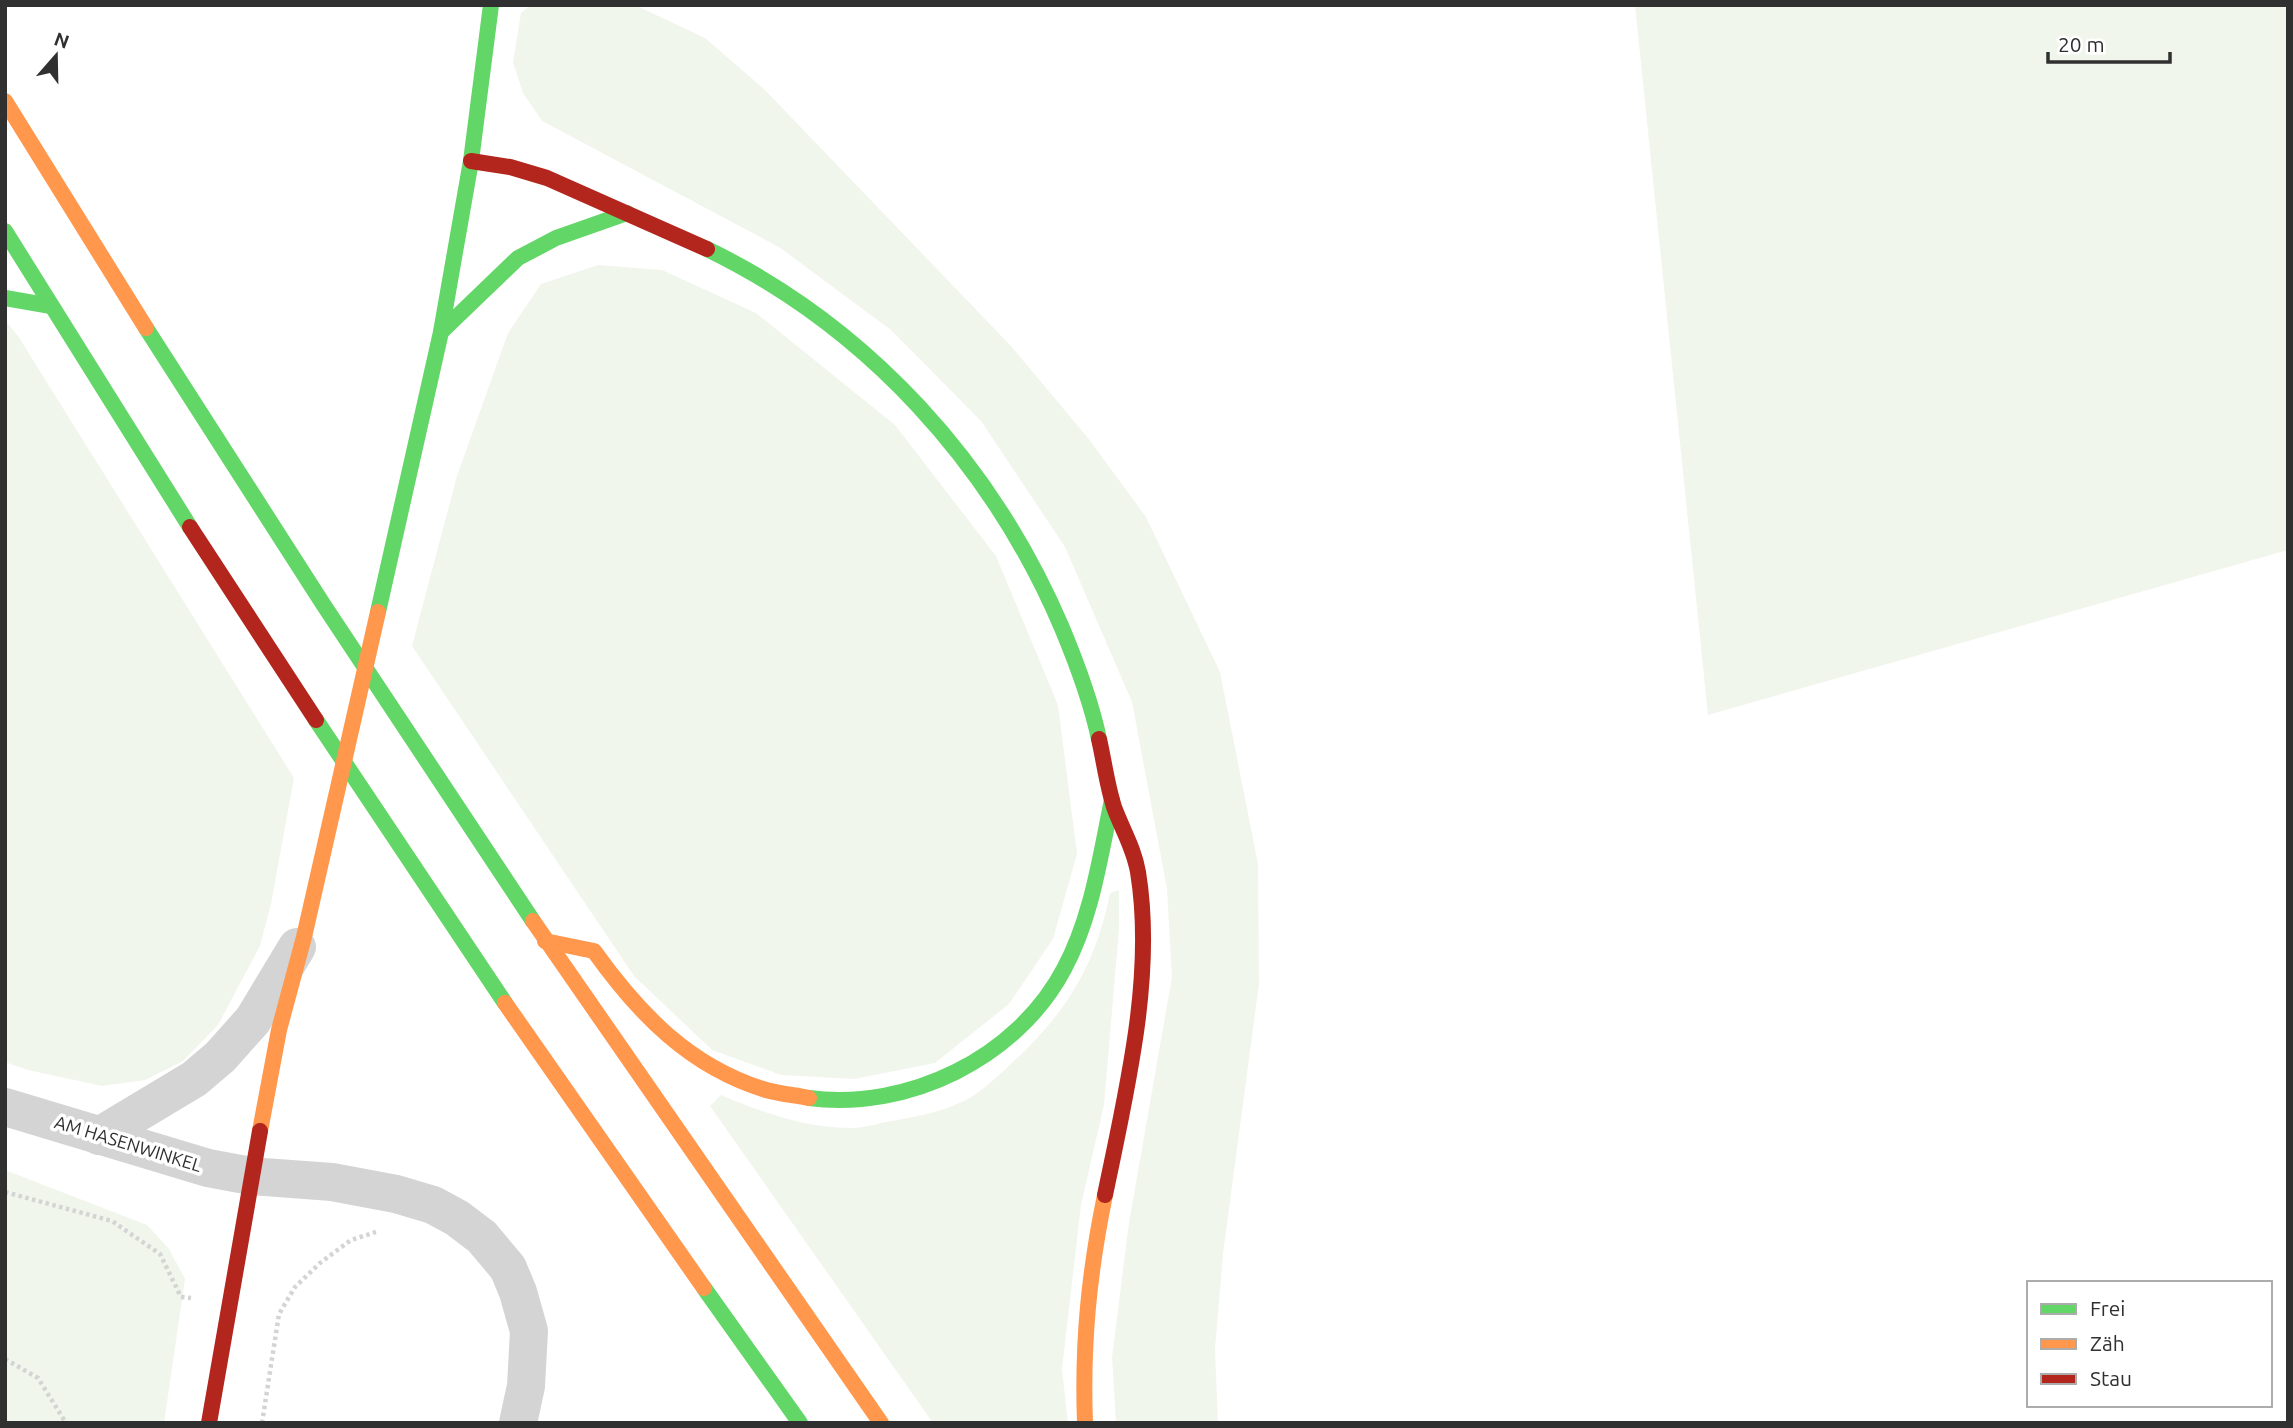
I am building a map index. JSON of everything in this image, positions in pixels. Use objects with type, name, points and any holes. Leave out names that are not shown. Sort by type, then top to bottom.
[{"type":"main road","points":[[209,1423],[279,1030],[304,937],[440,331],[471,161],[491,5]]},
{"type":"main road","points":[[5,101],[220,447],[421,755],[545,941],[881,1423]]},
{"type":"main road","points":[[471,161],[508,166],[566,185],[732,262],[783,291],[822,318],[897,384],[971,469],[1027,555],[1050,601],[1071,649],[1095,722],[1112,800],[1135,858],[1140,904],[1140,977],[1135,1035],[1099,1220],[1085,1312],[1085,1423]]},
{"type":"main road","points":[[440,331],[518,258],[556,238],[627,213]]},
{"type":"main road","points":[[5,231],[345,764],[513,1013],[800,1423]]},
{"type":"main road","points":[[5,298],[51,306]]},
{"type":"main road","points":[[545,941],[594,951],[621,989],[651,1022],[685,1050],[722,1073],[759,1088],[797,1097],[838,1101],[874,1099],[912,1090],[971,1064],[1030,1016],[1050,992],[1082,931],[1093,897],[1112,800]]},
{"type":"street","points":[[99,1136],[194,1079],[220,1057],[253,1020],[304,937]]},
{"type":"street","name":"AM HASENWINKEL","points":[[5,1107],[208,1168],[251,1176],[332,1182],[396,1194],[433,1205],[457,1218],[482,1237],[508,1268],[518,1292],[529,1331],[526,1387],[518,1423]]},
{"type":"path","points":[[5,1192],[112,1221],[160,1254],[181,1297],[279,1314]]},
{"type":"path","points":[[262,1423],[279,1314],[295,1287],[320,1262],[351,1240],[382,1230]]},
{"type":"path","points":[[5,1359],[38,1378],[66,1423]]},
{"type":"shaded area","points":[[531,5],[635,5],[705,38],[764,89],[1011,346],[1088,438],[1146,517],[1220,672],[1258,864],[1259,984],[1223,1254],[1215,1349],[1218,1423],[1116,1423],[1112,1357],[1129,1223],[1172,977],[1167,889],[1132,702],[1065,547],[981,421],[891,330],[779,247],[542,121],[523,93],[513,62],[521,13]]},
{"type":"shaded area","points":[[1635,5],[2288,5],[2288,550],[1708,715]]},
{"type":"shaded area","points":[[598,265],[662,270],[756,313],[895,425],[996,556],[1058,705],[1077,854],[1053,939],[1009,1004],[935,1063],[854,1079],[781,1075],[712,1050],[634,976],[412,646],[457,476],[508,333],[541,284]]},
{"type":"shaded area","points":[[5,320],[18,336],[294,778],[271,904],[260,946],[218,1025],[183,1061],[145,1080],[102,1086],[28,1070],[5,1062]]},
{"type":"shaded area","points":[[1119,890],[1119,929],[1104,1105],[1081,1205],[1062,1369],[1068,1423],[933,1423],[710,1106],[721,1095],[786,1119],[820,1126],[855,1128],[923,1115],[973,1096],[1033,1043],[1064,1005],[1077,985],[1097,942],[1110,893]]},
{"type":"shaded area","points":[[5,1170],[147,1225],[169,1249],[185,1279],[164,1423],[5,1423]]},
{"type":"traffic: fast","points":[[378,612],[441,332],[471,161],[491,5]]},
{"type":"traffic: fast","points":[[441,332],[518,258],[556,238],[627,213]]},
{"type":"traffic: fast","points":[[5,231],[190,527]]},
{"type":"traffic: fast","points":[[707,249],[766,281],[821,318],[872,360],[919,406],[961,457],[1000,511],[1033,568],[1073,655],[1099,739]]},
{"type":"traffic: fast","points":[[5,298],[51,306]]},
{"type":"traffic: fast","points":[[146,328],[323,604],[533,921]]},
{"type":"traffic: fast","points":[[316,720],[505,1003]]},
{"type":"traffic: fast","points":[[809,1098],[846,1100],[884,1096],[921,1086],[956,1072],[989,1052],[1018,1029],[1044,1001],[1074,949],[1094,886],[1112,800]]},
{"type":"traffic: fast","points":[[704,1288],[800,1423]]},
{"type":"traffic: slow","points":[[5,101],[146,328]]},
{"type":"traffic: slow","points":[[260,1131],[279,1030],[304,937],[378,612]]},
{"type":"traffic: slow","points":[[533,921],[881,1423]]},
{"type":"traffic: slow","points":[[545,941],[594,951],[648,1017],[690,1053],[713,1067],[766,1090],[809,1098]]},
{"type":"traffic: slow","points":[[505,1003],[704,1288]]},
{"type":"traffic: slow","points":[[1085,1423],[1088,1308],[1105,1195]]},
{"type":"traffic: jam","points":[[471,161],[510,167],[547,178],[707,249]]},
{"type":"traffic: jam","points":[[190,527],[316,720]]},
{"type":"traffic: jam","points":[[1099,739],[1112,799],[1138,872],[1143,952],[1136,1034],[1105,1195]]},
{"type":"traffic: jam","points":[[209,1423],[260,1131]]}]
